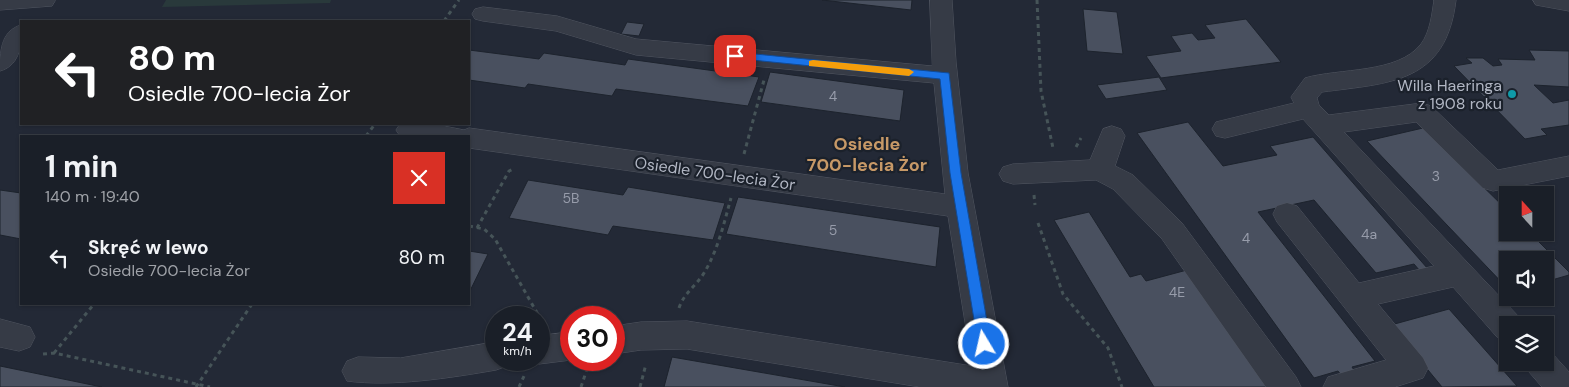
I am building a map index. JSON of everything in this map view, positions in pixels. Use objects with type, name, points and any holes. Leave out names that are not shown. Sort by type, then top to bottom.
[{"type":"street","points":[[625,338],[687,335],[991,385],[955,173],[945,76],[941,0]]},
{"type":"street","points":[[1445,0],[1443,19],[1428,52],[1405,67],[1374,75],[1314,84],[1304,97],[1316,117],[1499,316]]},
{"type":"street","points":[[1544,0],[1569,4]]},
{"type":"street","points":[[0,3],[44,1]]},
{"type":"street","points":[[31,20],[44,1]]},
{"type":"street","points":[[484,14],[557,24],[636,47],[945,76]]},
{"type":"street","points":[[1225,129],[1316,117],[1422,112],[1493,180],[1569,166]]},
{"type":"street","points":[[409,130],[446,135]]},
{"type":"street","points":[[1100,170],[1112,136]]},
{"type":"street","name":"Osiedle 700-lecia Żor","points":[[470,138],[961,207]]},
{"type":"street","points":[[1012,174],[1100,170],[1123,182],[1172,231],[1285,387]]},
{"type":"street","points":[[1287,214],[1412,368],[1339,387]]},
{"type":"street","points":[[1353,297],[1459,273]]},
{"type":"street","points":[[358,371],[400,372],[485,358]]},
{"type":"street","points":[[1548,371],[1562,387]]},
{"type":"path","points":[[445,20],[459,0]]},
{"type":"path","points":[[1037,0],[1041,91],[1054,154]]},
{"type":"path","points":[[678,312],[682,296],[702,275],[719,244],[770,59]]},
{"type":"path","points":[[1038,223],[1063,294],[1108,348],[1122,387]]},
{"type":"path","points":[[470,226],[484,229],[495,240],[533,306]]},
{"type":"path","points":[[54,353],[93,305]]},
{"type":"path","points":[[197,385],[251,305]]},
{"type":"path","points":[[20,342],[54,353],[210,387]]},
{"type":"path","points":[[581,387],[586,371]]},
{"type":"shaded area","points":[[166,0],[331,0],[330,3],[162,7]]},
{"type":"building","points":[[822,0],[912,0],[911,10]]},
{"type":"building","points":[[1083,9],[1117,12],[1123,54],[1087,51]]},
{"type":"building","points":[[1246,19],[1281,62],[1161,78],[1146,56],[1181,51],[1171,36],[1192,33],[1198,40],[1215,38],[1205,25]]},
{"type":"building","points":[[627,22],[644,24],[639,36],[621,34]]},
{"type":"building","points":[[470,50],[539,59],[544,53],[625,65],[628,59],[759,77],[748,106],[616,89],[612,96],[528,84],[525,88],[470,80]]},
{"type":"building","name":"Willa Haeringa z 1908 roku","points":[[1529,50],[1569,51],[1569,87],[1534,85],[1553,103],[1569,100],[1569,125],[1541,129],[1547,135],[1525,139],[1454,66],[1472,63],[1466,58],[1483,58],[1493,66],[1502,65],[1498,59],[1535,60]]},
{"type":"building","points":[[770,72],[904,90],[900,121],[761,102]]},
{"type":"building","points":[[1159,77],[1167,90],[1106,99],[1097,85]]},
{"type":"building","points":[[1188,122],[1223,166],[1277,155],[1270,146],[1313,137],[1428,269],[1420,271],[1414,264],[1376,273],[1314,200],[1258,212],[1375,361],[1352,367],[1358,376],[1344,379],[1338,371],[1314,378],[1137,133]]},
{"type":"building","points":[[1423,128],[1499,202],[1499,241],[1538,241],[1548,251],[1499,251],[1499,280],[1367,141]]},
{"type":"building","points":[[528,180],[623,195],[628,187],[725,203],[713,240],[613,226],[608,235],[509,218]]},
{"type":"building","points":[[0,190],[20,193],[20,239],[0,235]]},
{"type":"building","points":[[738,197],[940,227],[936,267],[726,234]]},
{"type":"building","points":[[1089,212],[1130,277],[1141,274],[1146,281],[1187,270],[1267,387],[1154,387],[1054,220]]},
{"type":"building","points":[[470,251],[488,254],[470,291]]},
{"type":"building","points":[[1554,257],[1569,272],[1569,275],[1554,279]]},
{"type":"building","points":[[1449,309],[1499,366],[1499,371],[1504,371],[1517,386],[1442,387],[1391,325]]},
{"type":"building","points":[[672,357],[845,387],[664,387]]},
{"type":"building","points":[[0,366],[102,387],[0,387]]},
{"type":"slow traffic","points":[[813,63],[909,72]]},
{"type":"place","name":"Willa Haeringa z 1908 roku","points":[[1512,94]]},
{"type":"district","name":"Osiedle 700-lecia Żor","points":[[867,154]]},
{"type":"route","points":[[735,56],[945,76],[955,173],[984,344]]}]
